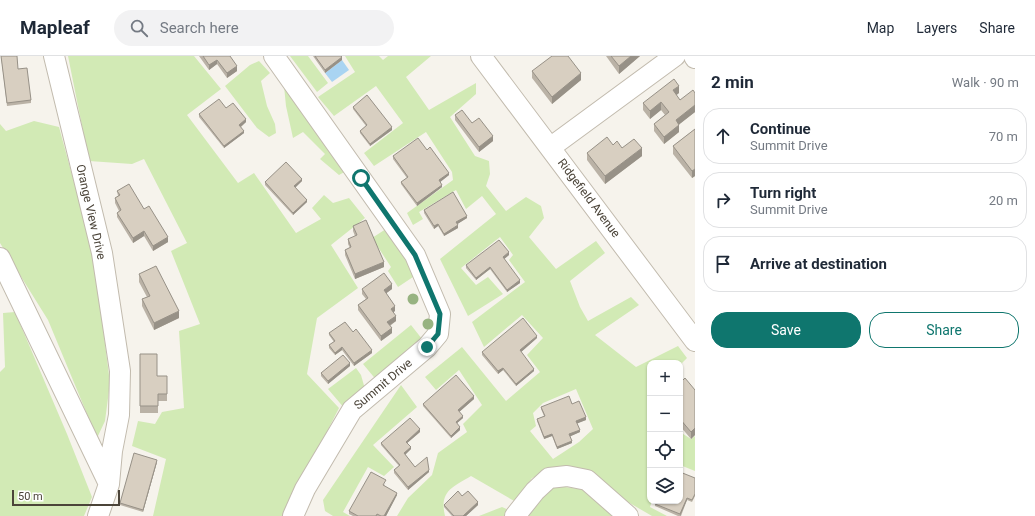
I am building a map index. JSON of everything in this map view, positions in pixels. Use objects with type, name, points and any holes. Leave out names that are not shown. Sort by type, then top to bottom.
[{"type":"street","name":"Orange View Drive","points":[[54,56],[102,253],[120,371],[120,415],[112,451],[109,484],[98,516]]},
{"type":"street","name":"Summit Drive","points":[[274,56],[415,255],[440,314],[438,334],[427,347],[352,410],[305,489],[293,516]]},
{"type":"street","name":"Ridgefield Avenue","points":[[482,56],[695,341]]},
{"type":"street","points":[[551,147],[675,56]]},
{"type":"street","points":[[0,258],[109,484]]},
{"type":"street","points":[[515,516],[535,491],[549,478],[567,476],[587,480],[628,516]]},
{"type":"green space","points":[[68,56],[194,56],[221,89],[187,115],[238,183],[254,173],[296,233],[321,219],[312,208],[324,195],[333,203],[349,198],[365,218],[331,245],[358,288],[317,318],[307,374],[339,408],[284,516],[153,516],[166,459],[132,446],[138,421],[155,424],[162,412],[184,408],[179,331],[200,324],[171,251],[187,243],[144,159],[132,164],[89,161]]},
{"type":"green space","points":[[290,56],[308,56],[328,83],[317,92]]},
{"type":"green space","points":[[345,56],[379,56],[383,60],[388,56],[431,56],[406,77],[429,110],[476,83],[476,94],[450,117],[475,156],[489,161],[490,174],[486,186],[506,211],[526,197],[541,206],[544,218],[529,237],[556,269],[596,241],[605,253],[570,281],[580,307],[588,321],[631,297],[639,305],[595,335],[636,367],[647,362],[647,504],[651,504],[650,507],[667,516],[652,516],[621,498],[561,468],[532,478],[516,502],[471,476],[453,487],[446,495],[444,501],[445,516],[397,516],[408,498],[432,475],[438,453],[467,432],[463,424],[482,405],[459,370],[436,390],[425,377],[462,347],[506,401],[540,372],[527,355],[543,338],[522,315],[484,347],[472,322],[525,282],[509,260],[513,255],[500,237],[461,268],[476,285],[488,277],[503,294],[468,316],[440,259],[496,214],[482,196],[466,209],[456,190],[419,212],[423,219],[413,225],[407,213],[453,180],[452,172],[426,132],[374,166],[364,153],[403,123],[376,86],[334,116],[318,97],[355,72]],"holes":[[[576,389],[593,429],[579,442],[553,459],[530,431],[536,426],[533,413],[543,403]]]},
{"type":"green space","points":[[259,61],[270,73],[261,81],[267,106],[275,124],[276,133],[269,137],[257,128],[225,86],[250,65]]},
{"type":"green space","points":[[284,86],[348,170],[339,175],[320,159],[325,154],[303,132],[293,138],[286,106]]},
{"type":"green space","points":[[34,121],[59,127],[94,256],[110,383],[105,421],[97,438],[48,320],[0,243],[0,124],[6,131]]},
{"type":"green space","points":[[389,227],[419,273],[398,287],[388,271],[391,267],[372,238]]},
{"type":"green space","points":[[15,312],[92,497],[84,516],[0,516],[0,372],[5,367],[3,313]]},
{"type":"green space","points":[[411,325],[426,344],[378,382],[363,364]]},
{"type":"green space","points":[[678,346],[687,358],[683,362],[683,360],[650,360]]},
{"type":"green space","points":[[356,368],[361,375],[365,389],[345,409],[328,389]]},
{"type":"green space","points":[[401,385],[417,407],[373,445],[394,467],[384,476],[368,467],[343,512],[350,516],[333,516],[325,511],[323,500]]},
{"type":"green space","points":[[683,434],[691,439],[695,436],[695,471],[683,466]]},
{"type":"green space","points":[[551,485],[586,490],[619,516],[522,516]]},
{"type":"green space","points":[[502,507],[511,511],[508,516],[479,516]]},
{"type":"water","points":[[342,60],[349,70],[332,82],[325,73]]},
{"type":"building","points":[[1,56],[17,56],[18,69],[27,68],[31,100],[7,103]]},
{"type":"building","points":[[203,56],[230,56],[237,66],[227,73],[217,60],[209,65]]},
{"type":"building","points":[[315,56],[341,56],[342,57],[325,70]]},
{"type":"building","points":[[552,56],[568,56],[581,73],[552,97],[532,71]]},
{"type":"building","points":[[611,56],[631,56],[619,66]]},
{"type":"building","points":[[674,79],[679,86],[673,90],[680,100],[693,90],[695,93],[695,105],[676,120],[679,125],[664,137],[654,124],[669,112],[661,102],[650,111],[643,103]]},
{"type":"building","points":[[367,95],[392,127],[370,144],[360,131],[367,125],[353,107]]},
{"type":"building","points":[[219,99],[226,108],[233,103],[246,119],[239,125],[244,131],[224,146],[199,114]]},
{"type":"building","points":[[462,110],[472,123],[479,118],[493,136],[479,147],[455,115]]},
{"type":"building","points":[[695,129],[695,169],[692,171],[673,146]]},
{"type":"building","points":[[607,137],[613,145],[617,141],[622,148],[634,139],[642,148],[605,176],[587,153]]},
{"type":"building","points":[[418,138],[427,150],[430,147],[449,173],[439,180],[442,185],[417,203],[401,182],[408,177],[393,156]]},
{"type":"building","points":[[286,162],[302,179],[294,186],[307,200],[293,213],[265,182]]},
{"type":"building","points":[[129,184],[144,209],[149,206],[168,237],[153,246],[144,231],[133,238],[117,213],[121,210],[115,198],[120,195],[117,191]]},
{"type":"building","points":[[453,192],[467,216],[456,222],[458,225],[444,234],[438,224],[434,226],[424,210]]},
{"type":"building","points":[[366,220],[384,262],[355,274],[345,250],[351,247],[348,239],[357,235],[353,226]]},
{"type":"building","points":[[499,240],[509,252],[503,257],[520,280],[507,290],[490,267],[476,278],[466,265]]},
{"type":"building","points":[[156,266],[179,311],[154,323],[142,299],[150,296],[139,274]]},
{"type":"building","points":[[384,273],[392,284],[384,290],[395,306],[391,309],[396,316],[387,322],[392,328],[381,336],[358,305],[368,298],[362,289]]},
{"type":"building","points":[[523,318],[537,336],[520,350],[534,369],[516,384],[503,368],[498,371],[482,352]]},
{"type":"building","points":[[345,322],[353,332],[356,329],[372,350],[354,363],[342,347],[335,353],[329,345],[335,341],[329,333]]},
{"type":"building","points":[[140,354],[157,354],[157,376],[167,376],[167,394],[158,394],[158,406],[140,406]]},
{"type":"building","points":[[343,355],[350,363],[328,381],[321,373]]},
{"type":"building","points":[[456,375],[474,396],[458,410],[463,416],[456,422],[460,427],[451,436],[423,404]]},
{"type":"building","points":[[685,378],[695,390],[695,428],[691,432],[683,423],[683,380]]},
{"type":"building","points":[[569,396],[572,404],[579,401],[586,417],[576,421],[580,430],[569,434],[572,441],[557,447],[552,434],[544,437],[537,419],[545,416],[541,407]]},
{"type":"building","points":[[410,418],[420,429],[406,442],[411,447],[404,453],[415,467],[427,457],[429,470],[408,487],[394,470],[400,465],[381,443]]},
{"type":"building","points":[[134,453],[157,460],[143,510],[120,503]]},
{"type":"building","points":[[371,472],[386,480],[383,485],[397,493],[384,516],[377,514],[376,516],[358,516],[349,511]]},
{"type":"building","points":[[683,473],[695,478],[695,494],[692,500],[687,498],[680,514],[655,504],[683,504]]},
{"type":"building","points":[[458,491],[462,496],[468,491],[478,502],[463,516],[454,516],[444,505]]},
{"type":"route","points":[[361,178],[415,255],[440,314],[438,334],[427,347]]}]
